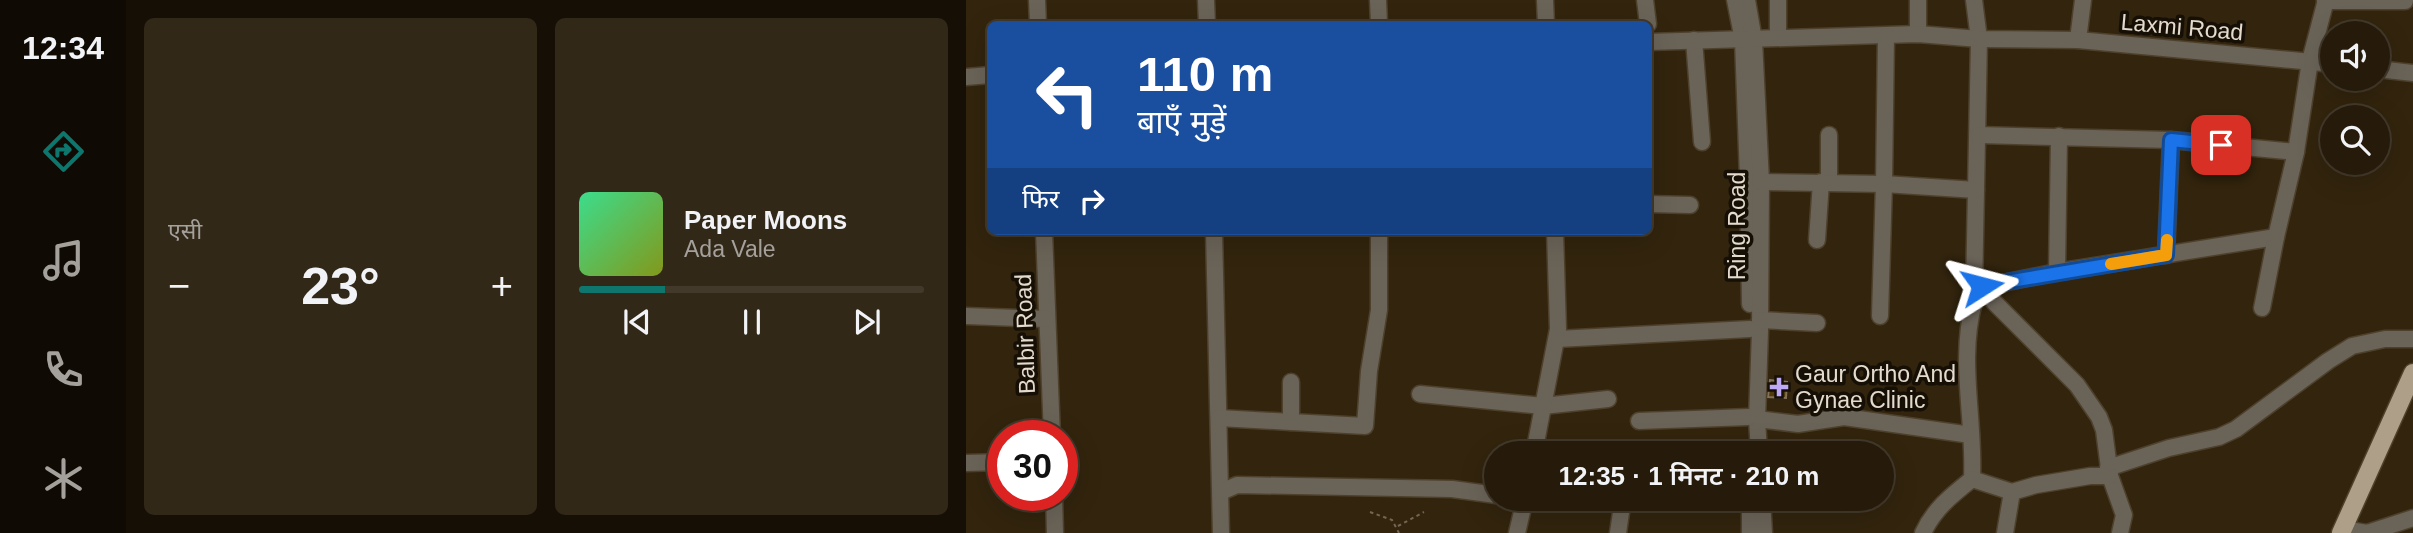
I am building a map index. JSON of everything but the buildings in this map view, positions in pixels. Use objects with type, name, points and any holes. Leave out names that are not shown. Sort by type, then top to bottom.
[{"type":"main road","points":[[2342,531],[2413,373]]},
{"type":"street","points":[[1037,0],[1038,21]]},
{"type":"street","points":[[1206,0],[1207,21]]},
{"type":"street","points":[[1378,0],[1379,21]]},
{"type":"street","points":[[1545,0],[1546,21]]},
{"type":"street","points":[[1645,0],[1647,21]]},
{"type":"street","name":"Ring Road","points":[[1735,0],[1748,40],[1761,182],[1750,441]]},
{"type":"street","name":"Ring Road","points":[[1747,0],[1748,179],[1755,325]]},
{"type":"street","points":[[1778,0],[1778,37]]},
{"type":"street","points":[[1918,0],[1918,34]]},
{"type":"street","points":[[1972,479],[1966,344],[1979,293],[1976,190],[1979,39],[1974,0]]},
{"type":"street","points":[[2078,40],[2083,0]]},
{"type":"street","points":[[2262,308],[2296,152],[2310,61],[2326,1],[2405,1]]},
{"type":"street","name":"Laxmi Road","points":[[1652,34],[1694,40],[1918,34],[1979,39],[2078,40],[2320,62]]},
{"type":"street","points":[[1880,316],[1886,36]]},
{"type":"street","points":[[1694,40],[1702,142]]},
{"type":"street","points":[[2390,70],[2413,73]]},
{"type":"street","points":[[966,77],[987,75]]},
{"type":"street","points":[[1817,240],[1829,135]]},
{"type":"street","points":[[1979,135],[2171,140],[2296,152]]},
{"type":"street","points":[[2057,272],[2059,136]]},
{"type":"street","points":[[2166,255],[2171,140]]},
{"type":"street","points":[[1761,182],[1884,184],[1976,190]]},
{"type":"street","points":[[1652,204],[1690,205]]},
{"type":"street","name":"Balbir Road","points":[[1044,235],[1051,420]]},
{"type":"street","points":[[1214,235],[1222,533]]},
{"type":"street","points":[[1219,418],[1365,426],[1369,371],[1379,310],[1379,235]]},
{"type":"street","points":[[1536,441],[1558,329],[1555,235]]},
{"type":"street","points":[[1979,293],[2057,272],[2276,237]]},
{"type":"street","points":[[1979,293],[1995,295],[1994,302],[2077,385],[2093,406],[2104,430],[2109,472],[2124,515],[2120,533]]},
{"type":"street","points":[[966,316],[1046,319]]},
{"type":"street","points":[[1557,339],[1817,323]]},
{"type":"street","points":[[1972,479],[2012,492],[2109,472],[2169,448],[2219,437],[2236,429],[2328,360],[2352,346],[2385,339],[2413,340]]},
{"type":"street","points":[[1291,382],[1291,422]]},
{"type":"street","points":[[1420,394],[1543,405],[1608,399]]},
{"type":"street","points":[[1639,421],[1753,418],[1798,424],[1844,417],[1971,435]]},
{"type":"street","name":"Ring Road","points":[[1753,418],[1757,441]]},
{"type":"street","points":[[966,463],[987,462]]},
{"type":"street","points":[[1923,533],[1941,505],[1972,479]]},
{"type":"street","points":[[1221,492],[1237,485],[1411,488],[1484,494]]},
{"type":"street","points":[[2005,533],[2012,492]]},
{"type":"street","points":[[1054,511],[1055,533]]},
{"type":"street","points":[[1517,533],[1522,511]]},
{"type":"street","points":[[1618,533],[1621,511]]},
{"type":"street","points":[[1749,511],[1750,533]]},
{"type":"street","points":[[1763,511],[1764,533]]},
{"type":"street","points":[[2342,531],[2367,533],[2413,518]]},
{"type":"path","points":[[1370,512],[1392,520],[1399,533]]},
{"type":"path","points":[[1396,527],[1424,512]]},
{"type":"slow traffic","points":[[2111,264],[2166,255],[2167,240]]},
{"type":"place","name":"Gaur Ortho And Gynae Clinic","points":[[1779,387]]},
{"type":"route","points":[[1982,286],[2166,255],[2171,140],[2221,145]]}]
